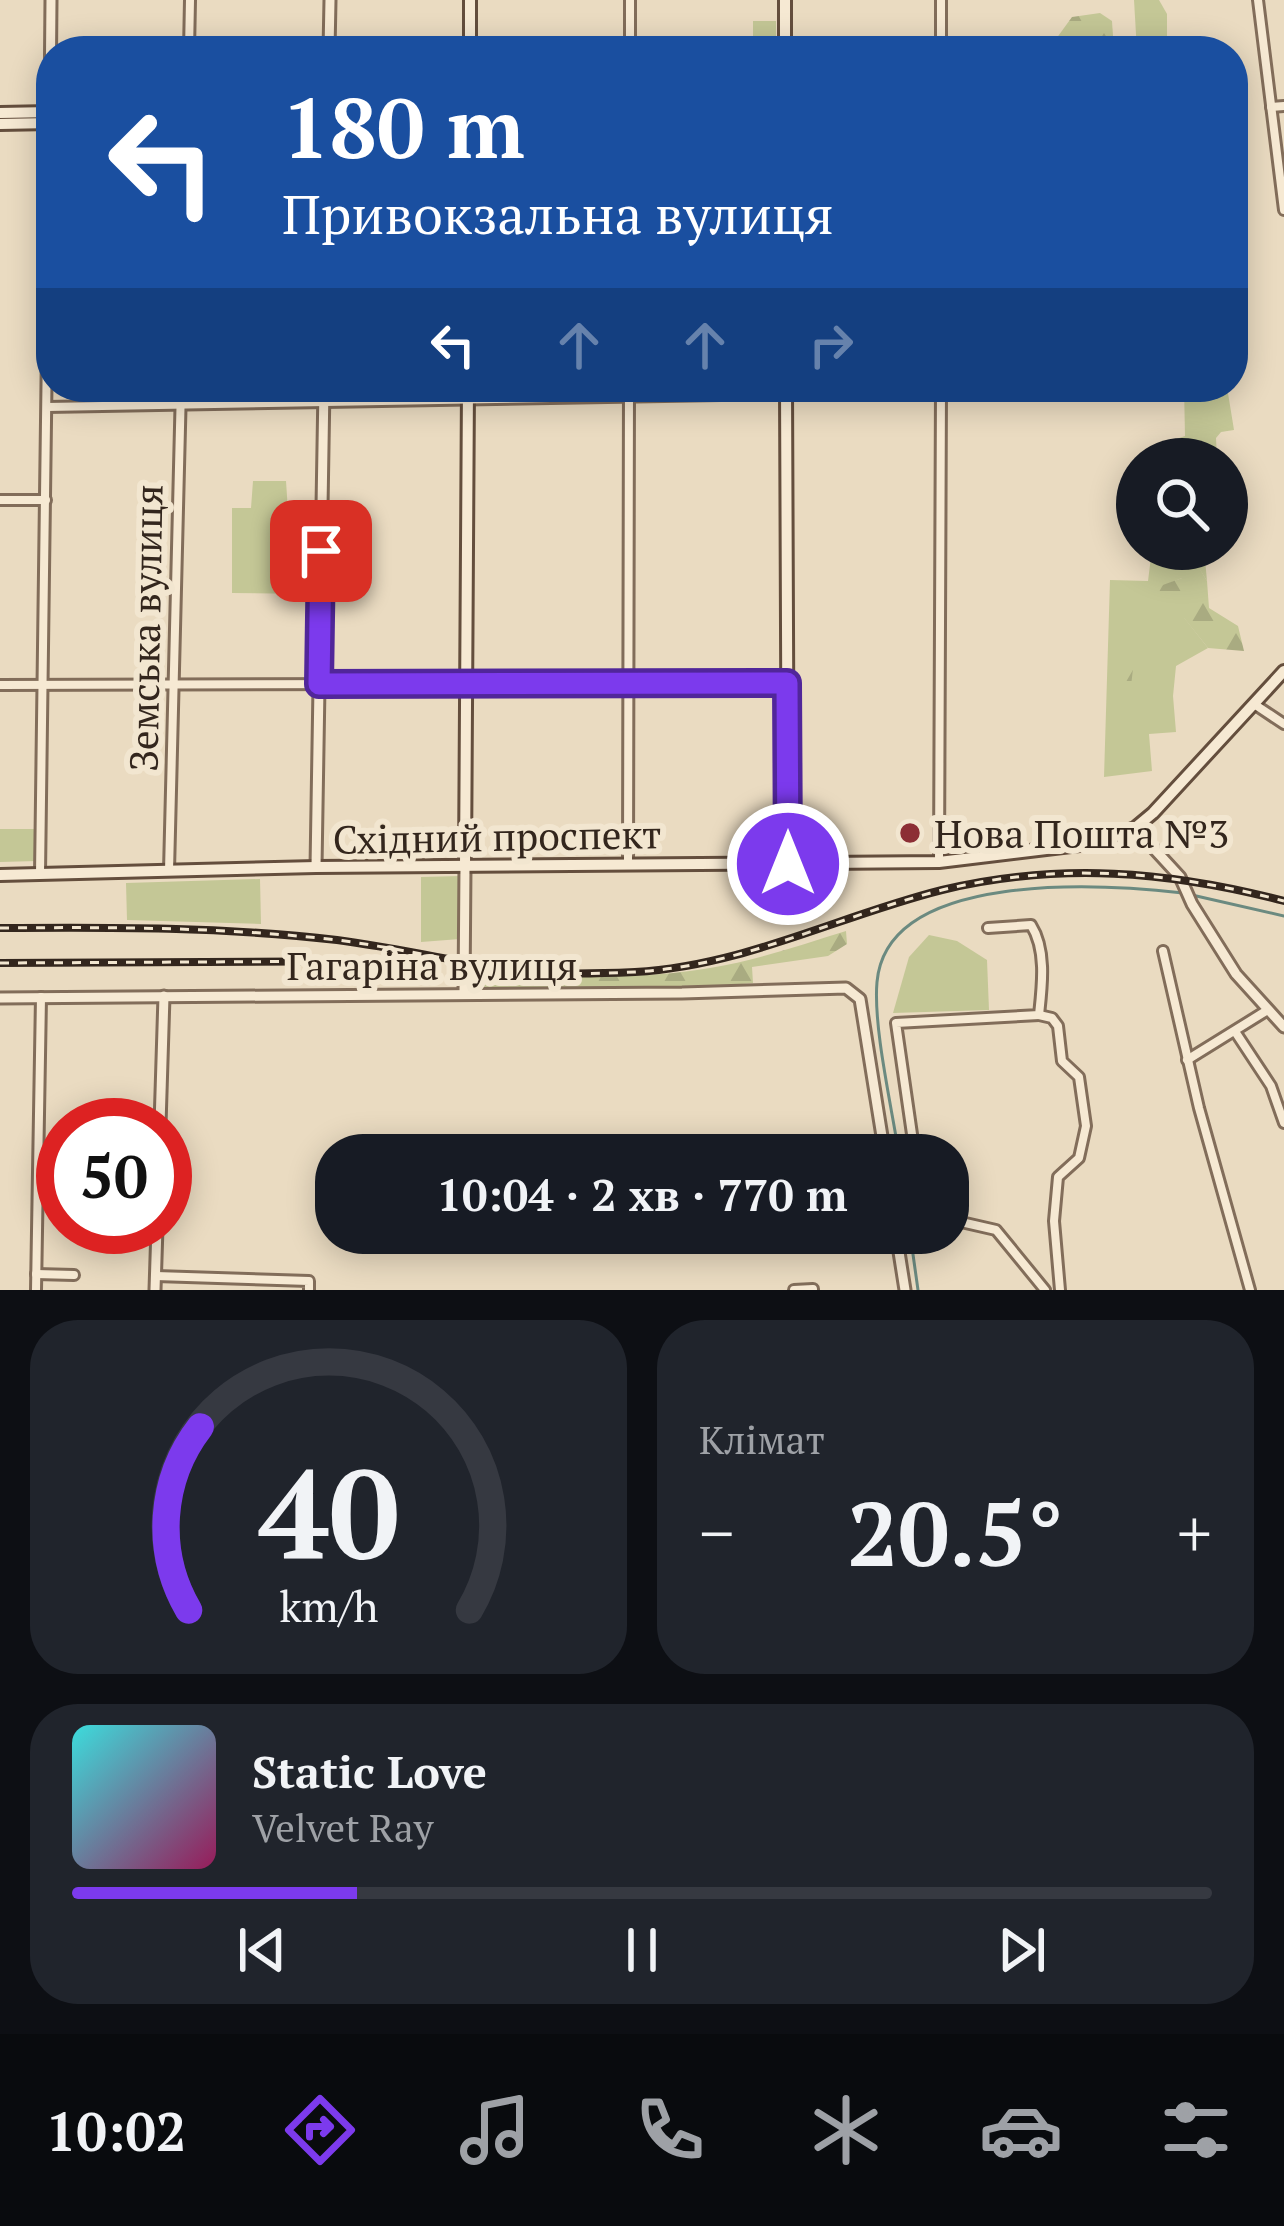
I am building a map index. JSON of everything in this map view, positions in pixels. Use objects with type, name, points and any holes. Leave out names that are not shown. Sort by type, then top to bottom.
[{"type":"main road","points":[[470,0],[470,36]]},
{"type":"main road","points":[[785,0],[785,36]]},
{"type":"main road","points":[[0,113],[36,112]]},
{"type":"main road","points":[[0,124],[36,123]]},
{"type":"main road","points":[[464,866],[468,402]]},
{"type":"main road","points":[[786,402],[788,864]]},
{"type":"main road","name":"Східний проспект","points":[[0,875],[316,867],[939,862],[1096,843],[1135,828],[1284,671]]},
{"type":"street","points":[[52,0],[52,36]]},
{"type":"street","points":[[189,36],[190,0]]},
{"type":"street","points":[[329,36],[330,0]]},
{"type":"street","points":[[630,0],[630,36]]},
{"type":"street","points":[[941,0],[941,36]]},
{"type":"street","points":[[1258,0],[1284,210]]},
{"type":"street","points":[[1271,107],[1284,106]]},
{"type":"street","points":[[40,874],[47,402]]},
{"type":"street","points":[[47,407],[276,402]]},
{"type":"street","points":[[316,867],[324,402]]},
{"type":"street","points":[[628,864],[629,402]]},
{"type":"street","points":[[939,862],[941,402]]},
{"type":"street","name":"Земська вулиця","points":[[169,871],[181,404]]},
{"type":"street","points":[[0,500],[46,500]]},
{"type":"street","points":[[0,685],[787,683]]},
{"type":"street","points":[[1254,704],[1284,724]]},
{"type":"street","points":[[1135,828],[1183,881],[1192,904],[1237,974],[1284,1027]]},
{"type":"street","points":[[464,866],[464,993]]},
{"type":"street","points":[[988,928],[1031,925],[1039,937],[1039,1015]]},
{"type":"street","points":[[1163,950],[1187,1060],[1250,1290]]},
{"type":"street","name":"Гагаріна вулиця","points":[[0,998],[845,988],[860,999],[881,1134]]},
{"type":"street","points":[[161,1098],[164,996]]},
{"type":"street","points":[[36,1290],[41,997]]},
{"type":"street","points":[[1187,1060],[1266,1011]]},
{"type":"street","points":[[912,1134],[896,1024],[1052,1018],[1058,1026],[1062,1061],[1079,1078],[1086,1126],[1079,1158],[1058,1178],[1054,1221],[1060,1290]]},
{"type":"street","points":[[1236,1033],[1271,1086],[1284,1123]]},
{"type":"street","points":[[969,1224],[996,1230],[1045,1290]]},
{"type":"street","points":[[155,1290],[156,1254]]},
{"type":"street","points":[[899,1254],[905,1290]]},
{"type":"street","points":[[36,1274],[74,1275]]},
{"type":"street","points":[[156,1276],[309,1285]]},
{"type":"street","points":[[794,1290],[813,1289]]},
{"type":"green space","points":[[1134,0],[1159,0],[1167,14],[1167,36],[1136,36]]},
{"type":"green space","points":[[1100,13],[1112,21],[1113,36],[1058,36],[1072,17]]},
{"type":"green space","points":[[753,21],[776,21],[776,36],[753,36]]},
{"type":"green space","points":[[1184,402],[1229,402],[1234,430],[1216,438],[1179,438],[1185,436]]},
{"type":"green space","points":[[253,481],[286,481],[288,511],[312,512],[311,594],[232,593],[232,508],[251,508]]},
{"type":"green space","points":[[1149,570],[1182,570],[1182,578],[1160,587],[1208,648],[1176,666],[1176,732],[1149,734],[1152,771],[1104,777],[1110,580],[1148,581]]},
{"type":"green space","points":[[1182,570],[1200,570],[1207,581],[1209,608],[1238,626],[1244,651],[1208,648],[1184,618],[1155,631],[1145,595],[1149,581],[1160,586],[1182,578]]},
{"type":"green space","points":[[1142,638],[1143,653],[1134,660],[1127,721],[1121,721],[1126,644]]},
{"type":"green space","points":[[0,829],[36,829],[37,861],[0,862]]},
{"type":"green space","points":[[460,876],[460,939],[421,942],[421,877]]},
{"type":"green space","points":[[260,879],[261,924],[127,920],[126,883]]},
{"type":"green space","points":[[846,931],[847,944],[828,956],[752,967],[753,983],[481,990],[477,969],[652,975],[745,961]]},
{"type":"green space","points":[[929,935],[957,941],[987,960],[989,1010],[893,1013],[909,957]]},
{"type":"waterway","points":[[895,1134],[880,1044],[877,982],[890,945],[918,919],[957,902],[1054,887],[1183,893]]},
{"type":"waterway","points":[[1192,895],[1284,916]]},
{"type":"waterway","points":[[913,1254],[918,1290]]},
{"type":"railway","points":[[0,928],[295,936],[515,970],[601,973],[714,960],[942,890],[1029,876],[1156,877],[1284,901]]},
{"type":"railway","points":[[0,963],[390,961]]},
{"type":"place","name":"Нова Пошта №3","points":[[910,833]]},
{"type":"route","points":[[321,551],[319,684],[787,683],[788,864]]}]
